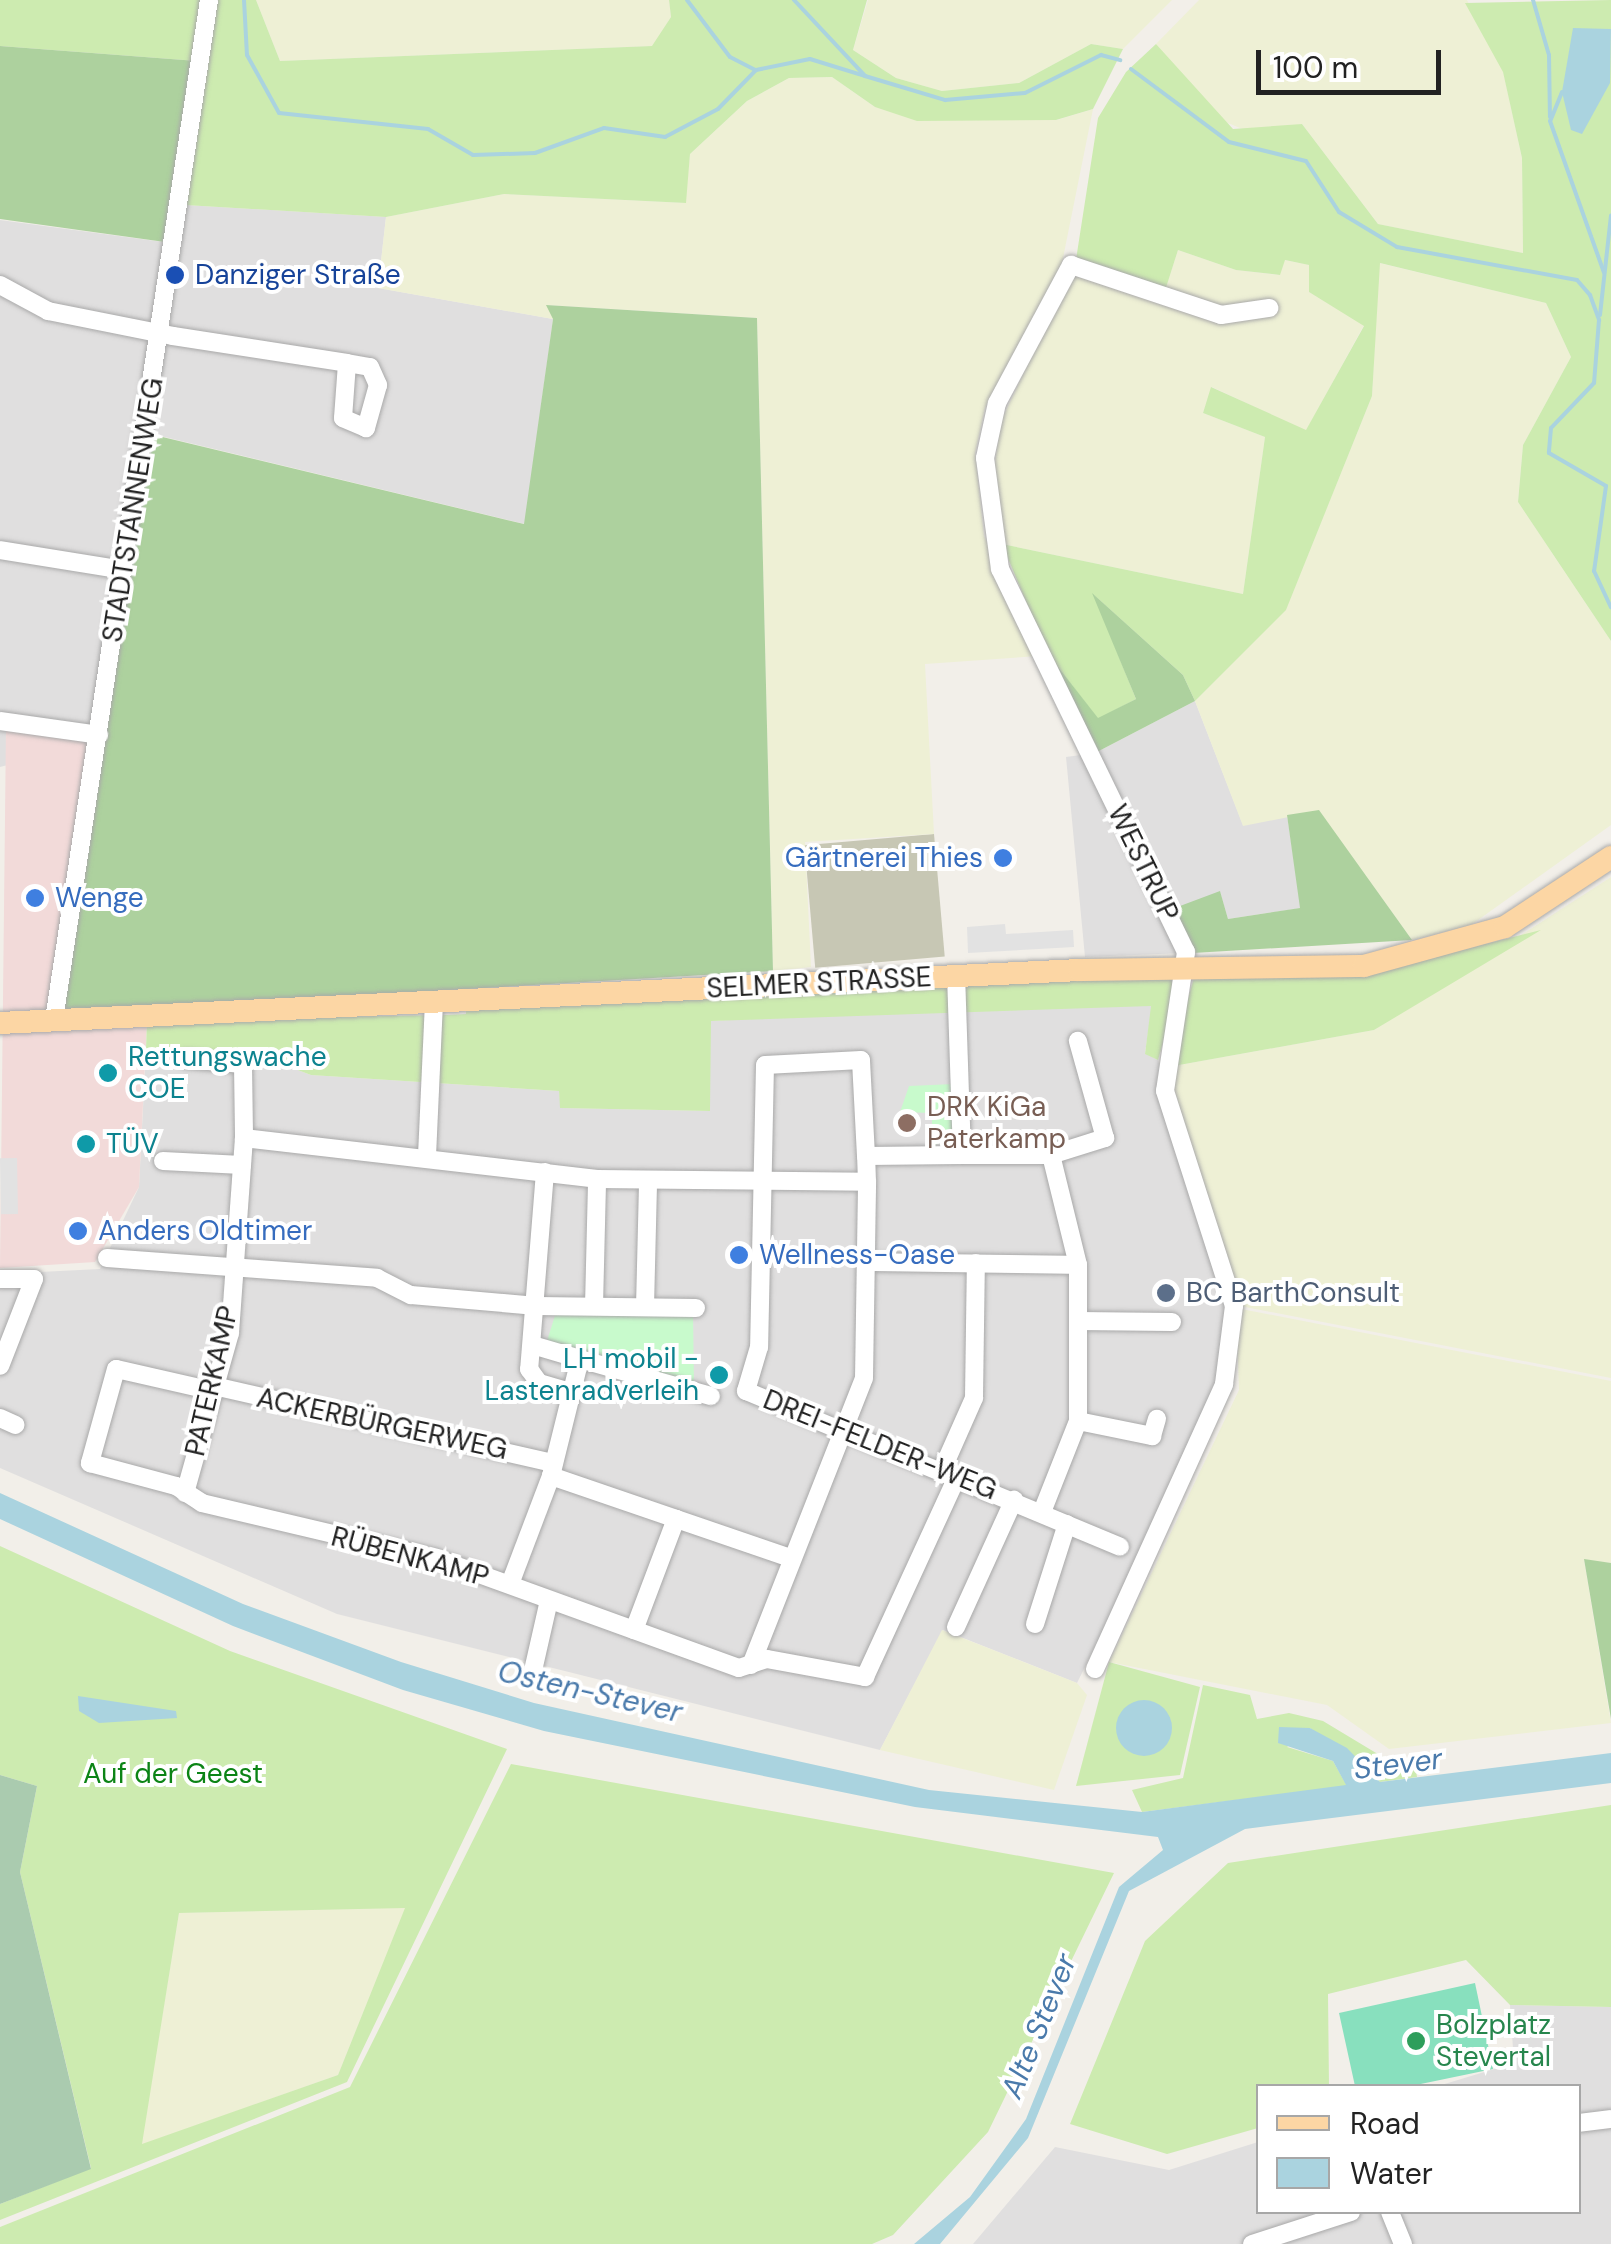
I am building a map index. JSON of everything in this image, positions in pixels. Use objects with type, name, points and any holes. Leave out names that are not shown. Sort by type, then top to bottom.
[{"type":"main road","name":"SELMER STRASSE","points":[[0,1023],[1186,966],[1336,968],[1421,956],[1504,927],[1611,857]]},
{"type":"street","name":"STADTSTANNENWEG","points":[[54,1020],[209,0]]},
{"type":"street","name":"WESTRUP","points":[[1186,966],[1000,569],[985,458],[997,403],[1071,265],[1222,315],[1269,308]]},
{"type":"street","points":[[0,285],[48,311],[347,363]]},
{"type":"street","points":[[0,550],[123,570]]},
{"type":"street","points":[[0,721],[99,735]]},
{"type":"street","points":[[1095,1668],[1224,1384],[1233,1342],[1232,1292],[1164,1090],[1186,966]]},
{"type":"street","points":[[956,976],[962,1155]]},
{"type":"street","points":[[426,1156],[434,1002]]},
{"type":"street","points":[[866,1156],[1050,1156],[1104,1138],[1078,1041]]},
{"type":"street","name":"PATERKAMP","points":[[185,1493],[213,1388],[235,1268],[244,1138],[243,1064],[186,1059]]},
{"type":"street","points":[[751,1666],[790,1558],[864,1378],[867,1182],[861,1060],[772,1060],[763,1181]]},
{"type":"street","points":[[244,1138],[426,1156],[596,1179],[867,1182]]},
{"type":"street","points":[[1042,1512],[1078,1421],[1078,1265],[1050,1156]]},
{"type":"street","points":[[164,1162],[242,1166]]},
{"type":"street","points":[[545,1172],[529,1369],[540,1383],[570,1392]]},
{"type":"street","points":[[594,1306],[596,1179]]},
{"type":"street","points":[[645,1307],[648,1180]]},
{"type":"street","name":"DREI-FELDER-WEG","points":[[763,1181],[759,1347],[746,1391],[844,1426],[1120,1547]]},
{"type":"street","name":"PATERKAMP","points":[[108,1258],[235,1268]]},
{"type":"street","points":[[866,1262],[1078,1265]]},
{"type":"street","name":"RÜBENKAMP","points":[[185,1493],[510,1584],[634,1630],[751,1666],[767,1659],[866,1677],[950,1472],[974,1398],[976,1263]]},
{"type":"street","points":[[235,1268],[378,1278],[411,1295],[537,1306],[696,1308]]},
{"type":"street","points":[[0,1279],[34,1279],[0,1366]]},
{"type":"street","points":[[1078,1321],[1172,1322]]},
{"type":"street","points":[[532,1345],[711,1396]]},
{"type":"street","points":[[510,1584],[550,1469],[580,1359]]},
{"type":"street","name":"ACKERBÜRGERWEG","points":[[185,1493],[90,1463],[111,1377],[125,1368],[550,1469],[676,1519],[790,1558]]},
{"type":"street","points":[[1078,1421],[1152,1436],[1156,1419]]},
{"type":"street","name":"DREI-FELDER-WEG","points":[[956,1627],[1014,1500]]},
{"type":"street","points":[[634,1630],[676,1519]]},
{"type":"street","points":[[1034,1624],[1067,1524]]},
{"type":"street","points":[[532,1675],[550,1600]]},
{"type":"street","points":[[1581,2123],[1611,2119]]},
{"type":"street","points":[[1252,2244],[1344,2214]]},
{"type":"street","points":[[1391,2214],[1404,2244]]},
{"type":"shaded area","points":[[256,0],[669,0],[671,17],[653,46],[280,61]]},
{"type":"shaded area","points":[[868,0],[1172,0],[1123,49],[1091,44],[1019,83],[942,91],[896,78],[853,50]]},
{"type":"shaded area","points":[[1199,0],[1467,0],[1503,71],[1522,158],[1523,253],[1378,224],[1302,124],[1255,134],[1213,117],[1156,44]]},
{"type":"shaded area","points":[[832,77],[875,107],[1057,120],[1093,109],[1062,263],[985,408],[975,453],[984,536],[1039,656],[925,664],[934,834],[805,842],[811,967],[773,971],[757,318],[547,305],[553,319],[378,288],[386,217],[504,194],[685,203],[690,154],[747,101],[789,78]]},
{"type":"shaded area","points":[[185,205],[386,217],[378,288],[553,319],[525,524],[144,432],[95,742],[0,767],[0,220],[178,244]]},
{"type":"shaded area","points":[[1178,250],[1236,270],[1279,275],[1284,260],[1310,265],[1309,292],[1364,325],[1306,431],[1212,387],[1203,413],[1265,437],[1243,594],[1002,544],[993,478],[1001,421],[1075,266],[1163,296]]},
{"type":"shaded area","points":[[1379,263],[1546,303],[1571,357],[1523,445],[1518,502],[1611,641],[1611,825],[1471,925],[1412,940],[1319,811],[1243,826],[1195,701],[1286,609],[1372,396]]},
{"type":"shaded area","points":[[1195,701],[1243,825],[1287,815],[1301,908],[1228,919],[1220,892],[1183,953],[1085,957],[1066,757],[1095,753]]},
{"type":"shaded area","points":[[6,728],[95,742],[147,1020],[139,1187],[95,1262],[0,1268]]},
{"type":"shaded area","points":[[934,834],[945,957],[815,968],[804,845]]},
{"type":"shaded area","points":[[1611,877],[1611,1378],[1235,1305],[1168,1067],[1374,1030]]},
{"type":"shaded area","points":[[1005,924],[1006,934],[1073,930],[1074,947],[968,953],[967,927]]},
{"type":"shaded area","points":[[1069,1002],[1152,1006],[1145,1053],[1158,1060],[1228,1308],[1223,1387],[1077,1683],[943,1630],[880,1750],[337,1614],[0,1468],[0,1274],[100,1269],[139,1187],[146,1049],[271,1060],[311,1075],[559,1091],[561,1108],[710,1111],[710,1021]]},
{"type":"shaded area","points":[[0,1158],[17,1158],[18,1214],[1,1214]]},
{"type":"shaded area","points":[[1236,1308],[1611,1381],[1611,1563],[1584,1560],[1611,1723],[1389,1749],[1327,1705],[1109,1662],[1239,1390]]},
{"type":"shaded area","points":[[942,1630],[1077,1683],[1087,1695],[1054,1790],[880,1750]]},
{"type":"shaded area","points":[[406,1907],[338,2075],[141,2145],[179,1913]]},
{"type":"shaded area","points":[[1510,2005],[1611,2007],[1611,2244],[973,2244],[1055,2147],[1169,2170],[1256,2143],[1256,2214],[1581,2214],[1581,2084],[1445,2084],[1514,2063]]},
{"type":"green space","points":[[0,0],[203,0],[197,61],[0,46]]},
{"type":"green space","points":[[215,0],[256,0],[280,61],[652,46],[671,17],[669,0],[867,0],[853,50],[896,78],[942,91],[1019,83],[1091,44],[1123,49],[1093,109],[1056,120],[917,121],[875,107],[832,77],[789,78],[747,101],[690,154],[686,203],[504,194],[386,217],[185,205]]},
{"type":"green space","points":[[1611,0],[1611,641],[1518,502],[1523,445],[1571,357],[1546,303],[1380,263],[1372,396],[1286,610],[1195,701],[1183,675],[1094,595],[1136,699],[1098,719],[1048,654],[1002,544],[1243,594],[1265,437],[1203,413],[1211,387],[1306,430],[1364,326],[1309,292],[1309,265],[1285,260],[1280,275],[1236,270],[1178,250],[1163,297],[1075,266],[1098,118],[1126,72],[1156,44],[1233,129],[1302,124],[1378,224],[1523,253],[1522,158],[1503,72],[1465,3]]},
{"type":"green space","points":[[0,46],[197,61],[172,243],[0,219]]},
{"type":"green space","points":[[546,305],[757,318],[773,971],[60,1013],[150,434],[524,524],[553,319]]},
{"type":"green space","points":[[1092,593],[1183,675],[1195,701],[1095,753],[1048,654],[1098,718],[1136,699]]},
{"type":"green space","points":[[1319,810],[1412,940],[1193,953],[1172,909],[1220,891],[1228,919],[1300,908],[1287,815]]},
{"type":"green space","points":[[1541,930],[1374,1030],[1168,1067],[1196,971],[1383,970]]},
{"type":"green space","points":[[1183,972],[1158,1060],[1145,1054],[1151,1006],[711,1021],[710,1111],[560,1108],[559,1091],[311,1075],[271,1060],[146,1049],[147,1020],[447,1015],[466,1014],[466,1005]]},
{"type":"green space","points":[[954,1084],[955,1133],[932,1147],[932,1113],[900,1112],[909,1086]]},
{"type":"green space","points":[[557,1309],[693,1313],[694,1386],[547,1341]]},
{"type":"green space","name":"Auf der Geest","points":[[0,1546],[230,1651],[507,1749],[347,2082],[0,2220],[0,2204],[91,2168],[20,1872],[37,1786],[0,1775]],"holes":[[[405,1908],[338,2075],[142,2144],[179,1913]]]},
{"type":"green space","points":[[1584,1559],[1611,1563],[1611,1719]]},
{"type":"green space","points":[[1109,1662],[1200,1687],[1180,1775],[1076,1786]]},
{"type":"green space","points":[[1203,1685],[1250,1695],[1257,1719],[1289,1713],[1323,1721],[1391,1762],[1415,1765],[1417,1777],[1380,1782],[1310,1728],[1287,1747],[1333,1761],[1347,1786],[1142,1812],[1132,1790],[1183,1778]]},
{"type":"green space","points":[[511,1764],[1114,1873],[988,2132],[893,2235],[872,2244],[0,2244],[0,2227],[350,2087]]},
{"type":"green space","points":[[0,1775],[37,1786],[20,1872],[91,2169],[0,2204]]},
{"type":"green space","points":[[1611,1805],[1611,2007],[1510,2005],[1466,1960],[1328,1994],[1329,2084],[1256,2084],[1256,2129],[1167,2154],[1070,2124],[1145,1941],[1228,1863]]},
{"type":"green space","name":"Bolzplatz Stevertal","points":[[1475,1983],[1493,2069],[1421,2084],[1355,2084],[1339,2013]]},
{"type":"water","points":[[1573,28],[1611,29],[1610,83],[1582,134],[1571,130],[1562,92]]},
{"type":"water","points":[[0,1493],[243,1604],[401,1662],[534,1703],[929,1790],[1142,1812],[1346,1785],[1333,1761],[1278,1743],[1279,1727],[1310,1728],[1347,1748],[1380,1782],[1611,1753],[1611,1783],[1245,1829],[1129,1891],[1028,2138],[940,2244],[914,2244],[970,2197],[1026,2119],[1119,1887],[1163,1850],[1158,1837],[915,1807],[544,1731],[403,1690],[233,1626],[0,1519]]},
{"type":"water","points":[[78,1696],[176,1711],[177,1718],[99,1723],[79,1711]]},
{"type":"water","points":[[1144,1700],[1164,1708],[1172,1728],[1164,1748],[1144,1756],[1124,1748],[1116,1728],[1124,1708]]},
{"type":"waterway","points":[[244,0],[247,55],[279,113],[428,129],[473,155],[535,153],[604,128],[665,137],[718,109],[756,70],[810,59],[865,76]]},
{"type":"waterway","points":[[687,0],[730,57],[756,70]]},
{"type":"waterway","points":[[794,0],[865,76],[945,100],[1025,93],[1101,55],[1120,60]]},
{"type":"waterway","points":[[1533,0],[1549,55],[1550,117]]},
{"type":"waterway","points":[[1131,69],[1229,142],[1306,161],[1339,212],[1397,247],[1577,280],[1590,295],[1599,320],[1594,383],[1551,428],[1549,453],[1606,486],[1594,571],[1611,607]]},
{"type":"waterway","points":[[1562,92],[1550,121],[1604,273]]},
{"type":"waterway","points":[[1600,315],[1611,216]]},
{"type":"place","name":"Danziger Straße","points":[[175,275]]},
{"type":"place","name":"Gärtnerei Thies","points":[[1003,858]]},
{"type":"place","name":"Wenge","points":[[35,898]]},
{"type":"place","name":"Rettungswache COE","points":[[108,1073]]},
{"type":"place","name":"DRK KiGa Paterkamp","points":[[907,1123]]},
{"type":"place","name":"TÜV","points":[[86,1144]]},
{"type":"place","name":"Anders Oldtimer","points":[[78,1231]]},
{"type":"place","name":"Wellness-Oase","points":[[739,1255]]},
{"type":"place","name":"BC BarthConsult","points":[[1166,1293]]},
{"type":"place","name":"LH mobil - Lastenradverleih","points":[[719,1375]]},
{"type":"place","name":"Bolzplatz Stevertal","points":[[1416,2041]]},
{"type":"water label","name":"Osten-Stever","points":[[590,1692]]},
{"type":"water label","name":"Stever","points":[[1398,1764]]},
{"type":"water label","name":"Alte Stever","points":[[1039,2026]]}]
